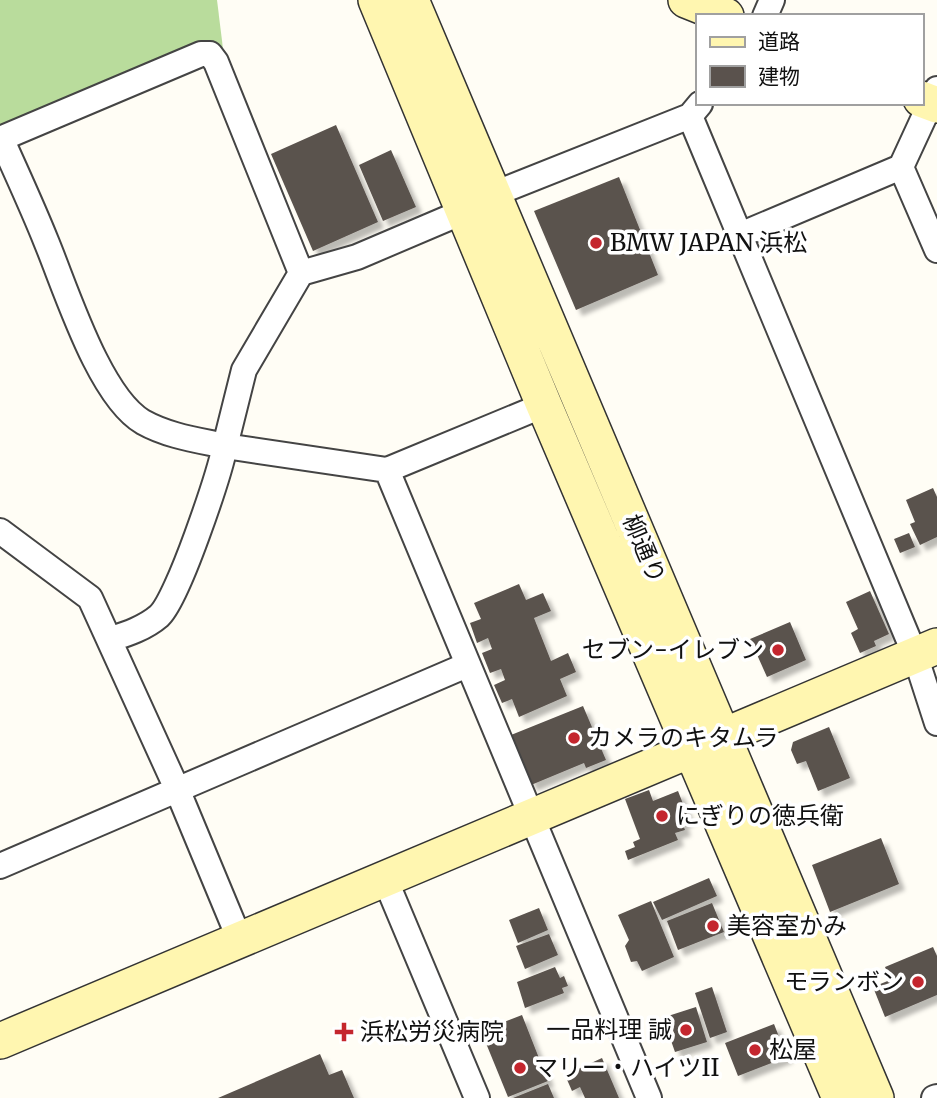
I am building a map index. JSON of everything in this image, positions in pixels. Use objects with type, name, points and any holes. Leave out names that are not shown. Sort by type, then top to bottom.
[{"type":"street","name":"柳通り","points":[[376,0],[479,203],[708,742],[840,1098]]},
{"type":"street","name":"柳通り","points":[[411,0],[544,405],[708,742],[876,1098]]},
{"type":"street","points":[[686,0],[721,14]]},
{"type":"street","points":[[301,273],[216,62],[210,54],[201,54],[1,138],[84,333],[116,396],[142,421],[172,434],[225,446],[387,470],[544,405]]},
{"type":"street","points":[[740,235],[901,167],[931,99]]},
{"type":"street","points":[[111,639],[149,624],[168,605],[216,482],[244,370],[301,273],[357,257],[695,110],[740,235],[926,651],[937,723]]},
{"type":"street","points":[[901,167],[937,250]]},
{"type":"street","points":[[387,470],[649,1098]]},
{"type":"street","points":[[0,531],[84,592],[111,639],[240,938]]},
{"type":"street","points":[[0,1041],[926,651]]},
{"type":"street","points":[[0,866],[467,665]]},
{"type":"street","points":[[385,879],[477,1098]]},
{"type":"green space","points":[[0,0],[217,0],[224,57],[0,128]]},
{"type":"building","points":[[336,125],[378,222],[313,251],[271,154]]},
{"type":"building","points":[[391,150],[416,207],[383,221],[359,165]]},
{"type":"building","name":"BMW JAPAN 浜松","points":[[619,177],[658,275],[576,310],[534,211]]},
{"type":"building","points":[[933,488],[937,497],[937,537],[920,545],[910,524],[915,522],[906,500]]},
{"type":"building","points":[[909,533],[915,547],[900,553],[894,539]]},
{"type":"building","points":[[519,584],[526,600],[543,593],[551,611],[534,618],[551,661],[568,653],[576,672],[560,679],[567,696],[519,717],[512,699],[502,703],[494,685],[505,680],[501,669],[490,673],[482,653],[492,649],[488,638],[477,643],[470,623],[481,619],[474,603]]},
{"type":"building","points":[[870,591],[889,634],[874,641],[876,646],[860,653],[851,633],[858,629],[846,602]]},
{"type":"building","name":"セブン-イレブン","points":[[790,622],[806,660],[767,677],[750,639]]},
{"type":"building","points":[[583,706],[606,760],[586,768],[584,763],[531,785],[511,735]]},
{"type":"building","points":[[829,727],[850,778],[818,791],[806,761],[797,764],[791,750],[793,742]]},
{"type":"building","points":[[649,790],[653,801],[678,791],[689,819],[682,822],[685,830],[675,833],[678,840],[628,860],[625,851],[635,847],[633,842],[640,839],[625,799]]},
{"type":"building","points":[[881,838],[899,884],[830,912],[812,865]]},
{"type":"building","points":[[709,878],[717,896],[662,920],[653,902]]},
{"type":"building","points":[[651,901],[674,957],[642,971],[637,961],[631,962],[625,946],[629,940],[618,915]]},
{"type":"building","points":[[712,903],[724,932],[678,950],[667,921]]},
{"type":"building","points":[[539,908],[548,930],[518,943],[509,920]]},
{"type":"building","points":[[549,934],[558,955],[525,969],[516,946]]},
{"type":"building","points":[[933,947],[937,956],[937,995],[885,1017],[873,987],[890,980],[885,967]]},
{"type":"building","points":[[555,967],[560,978],[564,976],[568,986],[562,988],[564,993],[525,1008],[517,982]]},
{"type":"building","points":[[712,987],[727,1032],[710,1038],[695,993]]},
{"type":"building","points":[[696,1007],[707,1042],[675,1052],[669,1035],[674,1033],[668,1016]]},
{"type":"building","name":"マリー・ハイツII","points":[[522,1015],[548,1081],[508,1097],[481,1031]]},
{"type":"building","points":[[774,1024],[787,1057],[738,1076],[725,1043]]},
{"type":"building","points":[[320,1054],[329,1075],[342,1070],[354,1098],[218,1098]]},
{"type":"building","points":[[602,1058],[619,1098],[585,1098],[580,1087],[572,1091],[565,1075]]},
{"type":"building","points":[[548,1084],[554,1098],[513,1098]]},
{"type":"place","name":"BMW JAPAN 浜松","points":[[596,243]]},
{"type":"place","name":"セブン-イレブン","points":[[778,650]]},
{"type":"place","name":"カメラのキタムラ","points":[[574,738]]},
{"type":"place","name":"にぎりの徳兵衛","points":[[662,816]]},
{"type":"place","name":"美容室かみ","points":[[713,926]]},
{"type":"place","name":"モランボン","points":[[918,982]]},
{"type":"place","name":"一品料理 誠","points":[[686,1030]]},
{"type":"place","name":"浜松労災病院","points":[[344,1032]]},
{"type":"place","name":"松屋","points":[[755,1050]]},
{"type":"place","name":"マリー・ハイツII","points":[[520,1068]]}]
